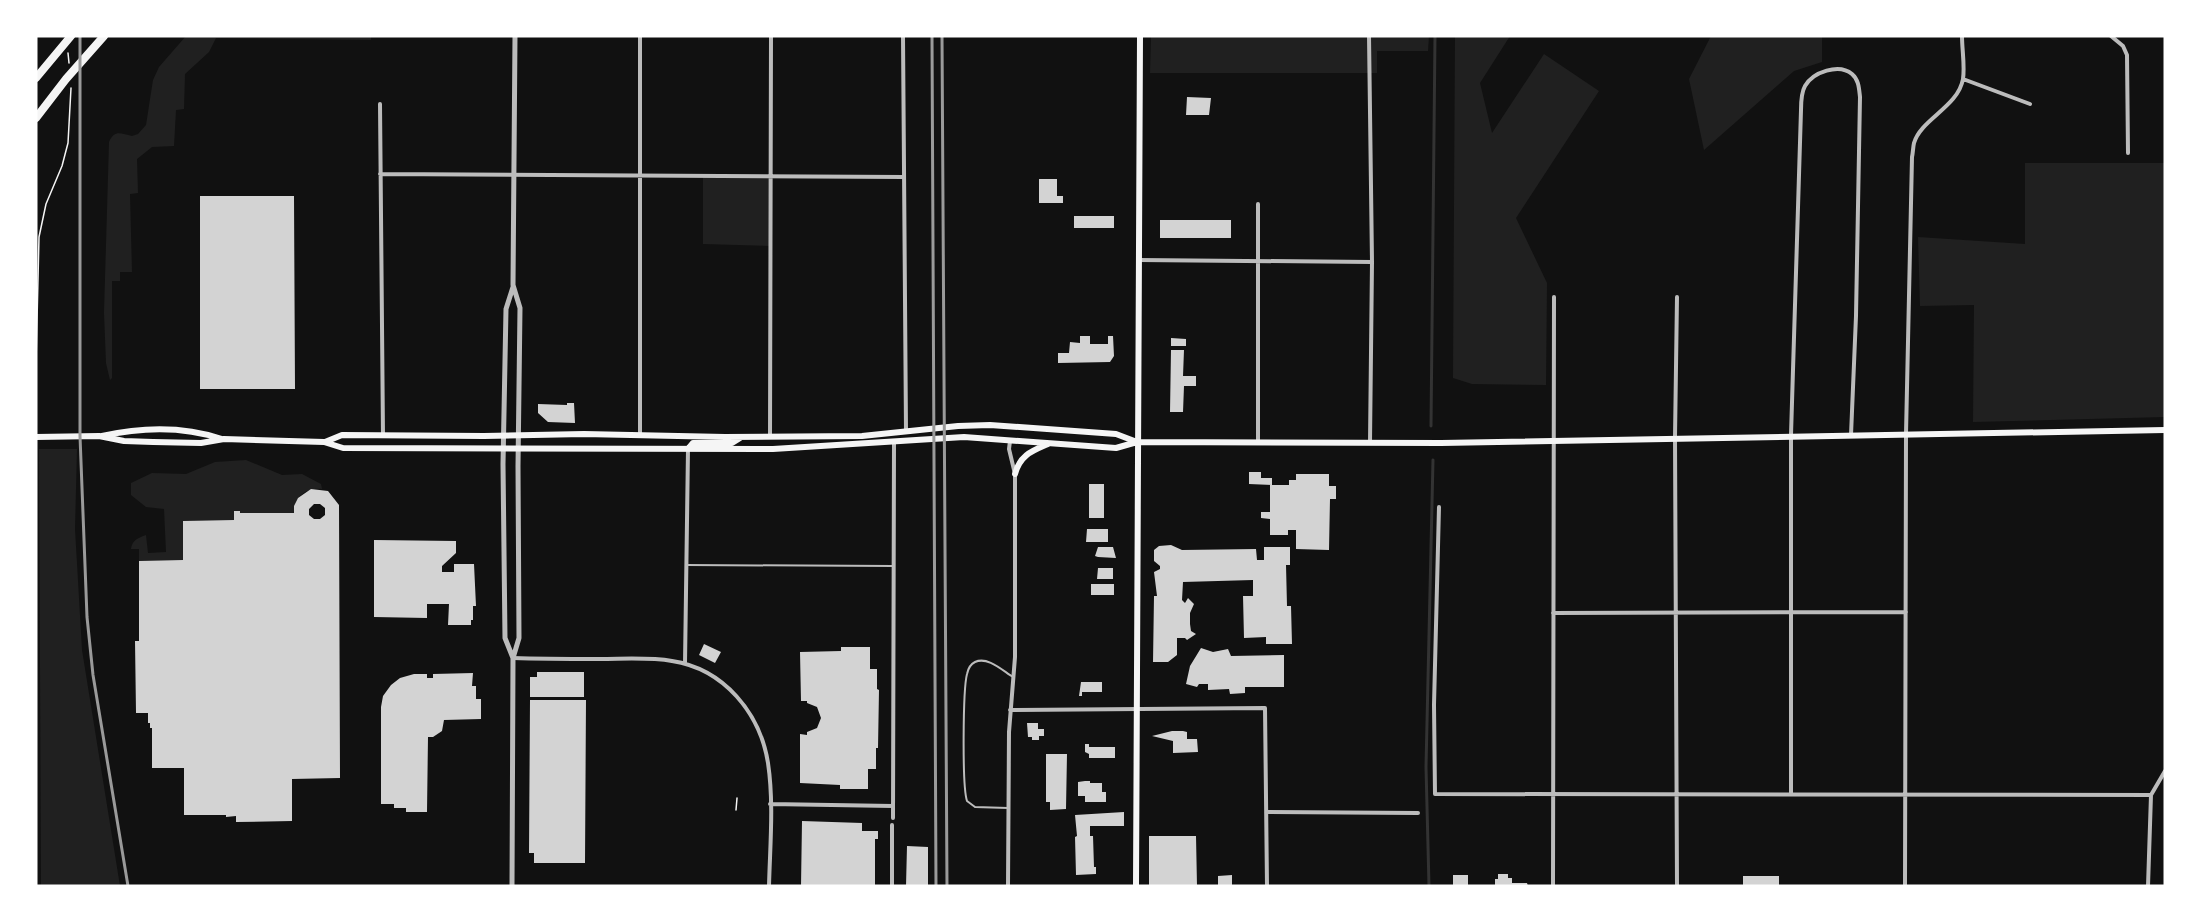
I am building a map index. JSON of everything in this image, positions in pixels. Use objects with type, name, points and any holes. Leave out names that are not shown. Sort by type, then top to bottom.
[{"type":"highway","points":[[36,78],[71,36]]},
{"type":"highway","points":[[36,118],[104,36]]},
{"type":"main road","points":[[1136,886],[1140,36]]},
{"type":"main road","points":[[324,442],[342,435],[862,436],[958,426],[1012,425],[1116,434],[1137,442]]},
{"type":"main road","points":[[36,437],[99,436],[122,431],[189,430],[224,439]]},
{"type":"main road","points":[[99,436],[124,441],[153,442],[201,443],[224,439],[324,442],[343,448],[778,449],[964,437],[1116,448],[1137,442],[1552,441],[2165,430]]},
{"type":"main road","points":[[688,449],[693,443],[732,443],[741,437]]},
{"type":"main road","points":[[1015,474],[1018,465],[1027,454],[1049,443]]},
{"type":"street","points":[[513,658],[505,638],[503,436],[506,309],[513,285],[515,36]]},
{"type":"street","points":[[640,36],[640,435]]},
{"type":"street","points":[[770,437],[771,36]]},
{"type":"street","points":[[903,36],[906,432]]},
{"type":"street","points":[[1370,36],[1372,262],[1370,442]]},
{"type":"street","points":[[1905,886],[1906,434],[1914,143],[1919,134],[1947,106],[1959,90],[1963,80],[1962,36]]},
{"type":"street","points":[[2111,36],[2123,46],[2127,55],[2128,153]]},
{"type":"street","points":[[1791,794],[1791,435],[1801,110],[1806,85],[1819,73],[1840,70],[1854,76],[1860,97],[1856,316],[1851,435]]},
{"type":"street","points":[[1963,80],[2030,104]]},
{"type":"street","points":[[380,104],[383,436]]},
{"type":"street","points":[[380,174],[904,177]]},
{"type":"street","points":[[1258,204],[1258,442]]},
{"type":"street","points":[[1138,260],[1372,262]]},
{"type":"street","points":[[512,886],[513,658],[519,638],[520,308],[513,285]]},
{"type":"street","points":[[1553,886],[1554,297]]},
{"type":"street","points":[[1677,297],[1677,886]]},
{"type":"street","points":[[1008,886],[1010,710],[1015,657],[1015,474],[1010,440]]},
{"type":"street","points":[[892,818],[894,443]]},
{"type":"street","points":[[685,664],[688,449]]},
{"type":"street","points":[[1439,507],[1434,705],[1435,794],[2151,795]]},
{"type":"street","points":[[1553,612],[1906,612]]},
{"type":"street","points":[[513,658],[661,660],[685,664],[716,678],[737,697],[753,719],[763,741],[768,763],[770,804],[769,886]]},
{"type":"street","points":[[1010,710],[1265,708],[1267,886]]},
{"type":"street","points":[[2148,886],[2151,795],[2165,771]]},
{"type":"street","points":[[770,804],[893,806]]},
{"type":"street","points":[[1266,812],[1418,813]]},
{"type":"street","points":[[892,825],[892,886]]},
{"type":"lane","points":[[686,565],[894,566]]},
{"type":"lane","points":[[1009,808],[975,807],[967,801],[965,706],[967,675],[977,661],[988,662],[1013,677]]},
{"type":"path","points":[[67,48],[69,62]]},
{"type":"path","points":[[36,362],[39,237],[46,204],[62,166],[68,143],[71,84]]},
{"type":"path","points":[[736,810],[737,798]]},
{"type":"shaded area","points":[[186,36],[371,36],[371,40],[216,38],[209,52],[185,74],[184,109],[176,110],[174,146],[152,147],[137,159],[138,193],[130,194],[132,272],[120,272],[120,281],[112,281],[112,378],[110,380],[106,363],[104,313],[109,142],[116,134],[132,136],[138,134],[146,125],[153,80],[159,67]]},
{"type":"shaded area","points":[[1151,36],[1429,36],[1428,51],[1377,51],[1377,73],[1150,73]]},
{"type":"shaded area","points":[[1455,36],[1510,36],[1480,83],[1492,133],[1544,54],[1599,91],[1516,218],[1547,283],[1546,385],[1472,384],[1453,378]]},
{"type":"shaded area","points":[[1711,36],[1822,36],[1822,62],[1794,71],[1704,150],[1689,79]]},
{"type":"shaded area","points":[[2025,163],[2165,163],[2165,417],[1973,422],[1974,305],[1920,306],[1918,237],[2025,244]]},
{"type":"shaded area","points":[[703,176],[770,177],[770,246],[703,244]]},
{"type":"shaded area","points":[[39,449],[77,449],[75,529],[82,650],[120,886],[41,886]]},
{"type":"shaded area","points":[[246,460],[282,475],[302,474],[321,484],[322,489],[306,491],[302,494],[296,502],[294,513],[240,513],[240,511],[235,511],[234,520],[183,521],[183,560],[139,561],[139,549],[131,549],[136,540],[146,535],[148,553],[166,552],[164,509],[146,507],[131,495],[131,483],[152,473],[186,474],[215,462]]},
{"type":"building","points":[[1187,97],[1211,98],[1209,115],[1186,115]]},
{"type":"building","points":[[1039,179],[1057,179],[1057,196],[1063,196],[1063,203],[1039,203]]},
{"type":"building","points":[[200,196],[294,196],[295,389],[200,389]]},
{"type":"building","points":[[1074,216],[1114,216],[1114,228],[1074,228]]},
{"type":"building","points":[[1160,220],[1231,220],[1231,238],[1160,238]]},
{"type":"building","points":[[1080,336],[1090,336],[1090,344],[1108,344],[1108,336],[1113,336],[1114,356],[1110,362],[1058,363],[1058,353],[1069,353],[1070,342],[1080,343]]},
{"type":"building","points":[[1171,338],[1186,339],[1186,346],[1171,346]]},
{"type":"building","points":[[1171,350],[1184,350],[1183,376],[1196,376],[1196,386],[1184,386],[1183,412],[1170,412]]},
{"type":"building","points":[[567,403],[574,403],[575,423],[548,422],[538,413],[538,404],[567,405]]},
{"type":"building","points":[[1249,472],[1261,472],[1261,478],[1272,478],[1272,485],[1249,484]]},
{"type":"building","points":[[1296,474],[1329,474],[1329,486],[1336,486],[1336,499],[1330,499],[1329,550],[1296,549],[1296,530],[1288,530],[1288,535],[1270,535],[1270,519],[1261,518],[1261,512],[1270,512],[1270,485],[1289,485],[1289,480],[1296,480]]},
{"type":"building","points":[[1089,484],[1104,484],[1104,518],[1089,518]]},
{"type":"building","points":[[311,489],[328,491],[339,505],[340,778],[292,779],[292,821],[236,822],[236,816],[184,815],[184,768],[152,768],[152,728],[148,723],[148,713],[136,713],[135,641],[139,641],[139,561],[183,560],[183,521],[234,520],[234,511],[294,513],[294,506],[298,498]],"holes":[[[314,504],[320,504],[325,508],[325,515],[320,519],[314,519],[309,515],[309,509]]]},
{"type":"building","points":[[1087,529],[1108,529],[1108,542],[1086,542]]},
{"type":"building","points":[[374,540],[456,541],[456,553],[442,566],[442,572],[454,572],[454,564],[474,564],[476,606],[473,606],[471,625],[448,625],[449,604],[427,604],[427,618],[374,617]]},
{"type":"building","points":[[1171,545],[1182,550],[1256,549],[1257,560],[1264,560],[1264,547],[1290,547],[1290,565],[1286,565],[1287,606],[1291,606],[1292,644],[1266,644],[1266,637],[1244,638],[1243,596],[1253,596],[1253,580],[1183,582],[1182,600],[1185,603],[1188,598],[1194,604],[1190,613],[1190,624],[1191,631],[1196,634],[1187,640],[1177,638],[1177,655],[1168,662],[1153,662],[1154,596],[1157,596],[1154,572],[1160,569],[1154,561],[1154,550],[1159,546]]},
{"type":"building","points":[[1098,547],[1113,547],[1116,558],[1095,556]]},
{"type":"building","points":[[1098,568],[1113,568],[1113,579],[1097,579]]},
{"type":"building","points":[[1091,584],[1114,584],[1114,595],[1091,595]]},
{"type":"building","points":[[704,644],[721,652],[715,663],[699,655]]},
{"type":"building","points":[[841,647],[870,647],[870,669],[877,669],[878,748],[876,748],[876,769],[868,769],[868,789],[840,789],[840,785],[800,783],[800,734],[807,735],[807,732],[817,728],[821,718],[817,707],[807,701],[801,701],[800,652],[841,651]]},
{"type":"building","points":[[1201,648],[1213,652],[1228,649],[1231,656],[1284,655],[1284,687],[1245,687],[1245,693],[1230,694],[1229,689],[1208,690],[1208,684],[1199,684],[1197,687],[1186,684],[1190,666]]},
{"type":"building","points":[[537,672],[584,672],[584,697],[530,697],[530,677],[537,677]]},
{"type":"building","points":[[473,673],[472,686],[476,686],[476,699],[481,699],[481,719],[444,720],[442,731],[433,737],[428,737],[427,812],[406,812],[406,808],[394,808],[394,804],[381,804],[383,696],[400,678],[414,674],[427,674],[427,678],[433,678],[433,674]]},
{"type":"building","points":[[1081,682],[1102,682],[1102,692],[1082,692],[1082,696],[1079,696]]},
{"type":"building","points":[[530,700],[586,700],[585,863],[534,863],[534,853],[529,853]]},
{"type":"building","points":[[1027,723],[1038,723],[1038,729],[1044,729],[1044,736],[1039,736],[1039,740],[1032,740],[1032,737],[1028,737]]},
{"type":"building","points":[[1172,731],[1187,732],[1187,739],[1197,739],[1198,752],[1173,753],[1173,741],[1152,736]]},
{"type":"building","points":[[1085,744],[1089,744],[1089,747],[1115,747],[1115,758],[1089,758],[1089,754],[1085,752]]},
{"type":"building","points":[[1046,754],[1067,754],[1066,809],[1050,810],[1050,802],[1046,802]]},
{"type":"building","points":[[1090,781],[1090,783],[1102,783],[1102,792],[1106,792],[1106,802],[1085,802],[1085,796],[1078,796],[1078,782]]},
{"type":"building","points":[[1124,812],[1124,826],[1090,826],[1096,874],[1076,875],[1075,815]]},
{"type":"building","points":[[802,821],[862,823],[862,831],[878,831],[878,839],[875,839],[875,886],[801,886]]},
{"type":"building","points":[[1149,836],[1196,836],[1197,886],[1149,886]]},
{"type":"building","points":[[907,846],[928,847],[928,886],[906,886]]},
{"type":"building","points":[[1498,874],[1508,874],[1508,878],[1512,878],[1512,883],[1527,883],[1528,886],[1495,886]]},
{"type":"building","points":[[1232,875],[1232,886],[1218,886],[1218,876]]},
{"type":"building","points":[[1453,875],[1468,875],[1468,886],[1453,886]]},
{"type":"building","points":[[1743,876],[1779,876],[1779,886],[1743,886]]},
{"type":"waterway","points":[[1431,426],[1435,36]]},
{"type":"waterway","points":[[1429,886],[1426,767],[1433,460]]},
{"type":"railway","points":[[80,36],[80,436],[87,617],[93,675],[128,886]]},
{"type":"railway","points":[[932,36],[936,886]]},
{"type":"railway","points":[[942,36],[947,886]]}]
